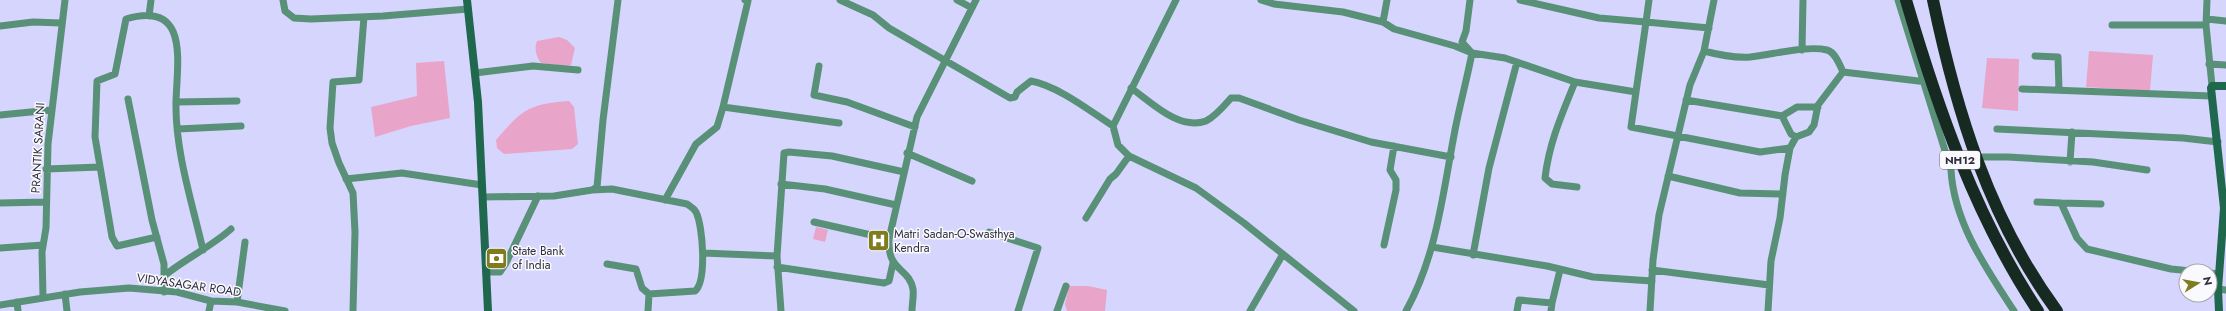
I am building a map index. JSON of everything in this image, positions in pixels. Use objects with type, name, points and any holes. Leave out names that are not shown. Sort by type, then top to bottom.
[{"type":"highway","name":"NH12","points":[[1906,0],[1926,82],[1975,199],[2015,276],[2038,311]]},
{"type":"highway","name":"NH12","points":[[1933,0],[1945,59],[1975,157],[2007,232],[2029,270],[2056,311]]},
{"type":"street","name":"PRANTIK SARANI","points":[[43,297],[43,245],[46,228],[46,169],[51,110],[65,0]]},
{"type":"street","points":[[149,16],[151,0]]},
{"type":"street","points":[[283,0],[285,11],[294,18],[364,17],[468,10]]},
{"type":"street","points":[[466,0],[475,73],[483,197],[488,311]]},
{"type":"street","points":[[592,190],[598,183],[603,120],[618,0]]},
{"type":"street","points":[[665,200],[696,144],[717,127],[748,1],[744,0]]},
{"type":"street","points":[[840,0],[873,15],[889,28],[1010,98],[1015,97],[1025,84],[1031,81],[1039,82],[1083,106],[1113,126],[1118,144],[1129,156],[1196,188],[1283,254],[1354,311]]},
{"type":"street","points":[[957,0],[972,8]]},
{"type":"street","points":[[912,311],[913,288],[907,276],[893,263],[890,255],[889,239],[908,153],[921,109],[976,0]]},
{"type":"street","points":[[1113,126],[1176,0]]},
{"type":"street","points":[[1262,0],[1274,4],[1343,12],[1383,22],[1394,29],[1455,46],[1472,53],[1517,62],[1575,82],[1636,92]]},
{"type":"street","points":[[1383,22],[1387,0]]},
{"type":"street","points":[[1470,0],[1466,31],[1462,42],[1472,53]]},
{"type":"street","points":[[1520,0],[1599,18],[1709,28]]},
{"type":"street","points":[[1649,0],[1631,127],[1760,152],[1790,148]]},
{"type":"street","points":[[1650,311],[1652,270],[1659,215],[1676,136],[1690,85],[1704,51],[1714,0]]},
{"type":"street","points":[[1802,50],[1803,0]]},
{"type":"street","points":[[1898,0],[1926,82],[1951,170],[1952,190],[1956,206],[1973,245],[2014,311]]},
{"type":"street","points":[[2207,0],[2209,64],[2212,86],[2211,96],[2218,142],[2225,208],[2219,274],[2222,289],[2219,311]]},
{"type":"street","points":[[156,238],[117,246],[112,237],[95,137],[97,82],[115,74],[126,19],[149,16],[160,16],[172,26],[178,45],[176,102],[178,129],[185,176],[203,250]]},
{"type":"street","points":[[354,311],[355,232],[353,192],[332,143],[330,128],[333,82],[359,80],[364,17]]},
{"type":"street","points":[[2112,25],[2226,21]]},
{"type":"street","points":[[0,26],[33,22],[61,23]]},
{"type":"street","points":[[1704,51],[1728,57],[1749,57],[1802,50],[1827,50],[1832,54],[1843,72],[1896,80],[1926,82]]},
{"type":"street","points":[[1406,311],[1419,288],[1432,247],[1472,53]]},
{"type":"street","points":[[2035,56],[2058,58],[2059,90]]},
{"type":"street","points":[[1473,255],[1489,168],[1517,62]]},
{"type":"street","points":[[2209,64],[2226,64]]},
{"type":"street","points":[[475,73],[533,66],[578,70]]},
{"type":"street","points":[[819,66],[814,95],[847,102],[915,127]]},
{"type":"street","points":[[1768,311],[1769,285],[1790,148],[1796,137],[1809,132],[1814,125],[1818,107],[1827,91],[1843,72]]},
{"type":"street","points":[[1575,82],[1555,130],[1545,178],[1552,184],[1577,187]]},
{"type":"street","points":[[2212,86],[2226,86]]},
{"type":"street","points":[[1131,88],[1168,115],[1191,123],[1206,120],[1217,113],[1231,98],[1239,98],[1299,120],[1371,142],[1451,157]]},
{"type":"street","points":[[2022,88],[2211,96]]},
{"type":"street","points":[[128,99],[156,238],[164,264],[164,292]]},
{"type":"street","points":[[1686,100],[1782,116],[1796,107],[1818,107]]},
{"type":"street","points":[[176,102],[237,101]]},
{"type":"street","points":[[723,107],[839,123]]},
{"type":"street","points":[[0,115],[51,110]]},
{"type":"street","points":[[1782,116],[1791,134],[1796,137]]},
{"type":"street","points":[[178,129],[241,126]]},
{"type":"street","points":[[1997,129],[2183,138],[2218,142]]},
{"type":"street","points":[[2070,162],[2072,132]]},
{"type":"street","points":[[1384,245],[1396,190],[1396,180],[1390,170],[1394,146]]},
{"type":"street","points":[[781,311],[777,256],[782,164],[784,153],[832,156],[904,172]]},
{"type":"street","points":[[908,153],[972,181]]},
{"type":"street","points":[[1086,218],[1110,179],[1116,174],[1129,156]]},
{"type":"street","points":[[1975,157],[2008,157],[2070,162],[2107,163],[2147,170]]},
{"type":"street","points":[[46,169],[100,167]]},
{"type":"street","points":[[346,178],[402,173],[482,185]]},
{"type":"street","points":[[1668,176],[1740,193],[1783,194]]},
{"type":"street","points":[[781,184],[825,189],[896,205]]},
{"type":"street","points":[[483,197],[538,196],[612,189],[687,204],[695,210],[701,233],[703,253],[699,284],[695,292],[648,294]]},
{"type":"street","points":[[486,272],[500,272],[506,263],[538,196]]},
{"type":"street","points":[[0,203],[46,202]]},
{"type":"street","points":[[2037,202],[2061,204],[2101,204]]},
{"type":"street","points":[[2061,204],[2077,238],[2087,248],[2178,270]]},
{"type":"street","points":[[814,222],[889,239]]},
{"type":"street","points":[[164,276],[231,229]]},
{"type":"street","points":[[989,232],[1038,248],[1018,311]]},
{"type":"street","points":[[236,302],[245,242]]},
{"type":"street","points":[[0,248],[43,245]]},
{"type":"street","points":[[1432,247],[1473,255],[1547,266],[1560,270],[1612,279],[1652,280]]},
{"type":"street","points":[[703,253],[777,256]]},
{"type":"street","points":[[1250,311],[1283,254]]},
{"type":"street","points":[[777,267],[884,283],[889,281],[893,263]]},
{"type":"street","points":[[607,264],[636,269],[642,288],[648,294],[648,311]]},
{"type":"street","points":[[1550,311],[1560,270]]},
{"type":"street","points":[[1652,270],[1769,285]]},
{"type":"street","points":[[1057,311],[1066,286]]},
{"type":"street","name":"VIDYASAGAR ROAD","points":[[0,305],[107,288],[164,292],[211,301],[236,302],[285,311]]},
{"type":"street","points":[[65,294],[67,311]]},
{"type":"street","points":[[1517,311],[1518,300],[1552,303]]},
{"type":"street","points":[[209,311],[211,301]]},
{"type":"street","points":[[17,302],[18,311]]},
{"type":"shaded area","points":[[559,37],[567,40],[575,48],[571,65],[564,66],[541,63],[536,53],[537,41]]},
{"type":"shaded area","points":[[2089,51],[2153,55],[2150,91],[2086,87]]},
{"type":"shaded area","points":[[1987,58],[2019,59],[2018,111],[1982,108]]},
{"type":"shaded area","points":[[444,61],[450,118],[411,126],[375,137],[371,107],[417,96],[416,63]]},
{"type":"shaded area","points":[[569,101],[574,107],[578,144],[572,149],[504,154],[497,148],[496,140],[520,115],[527,110],[544,104]]},
{"type":"shaded area","points":[[816,227],[828,230],[825,242],[813,239]]},
{"type":"shaded area","points":[[1069,286],[1088,286],[1107,290],[1105,311],[1067,311],[1065,304]]},
{"type":"place","name":"Matri Sadan-O-Swasthya Kendra","points":[[878,241]]},
{"type":"place","name":"State Bank of India","points":[[497,258]]}]
